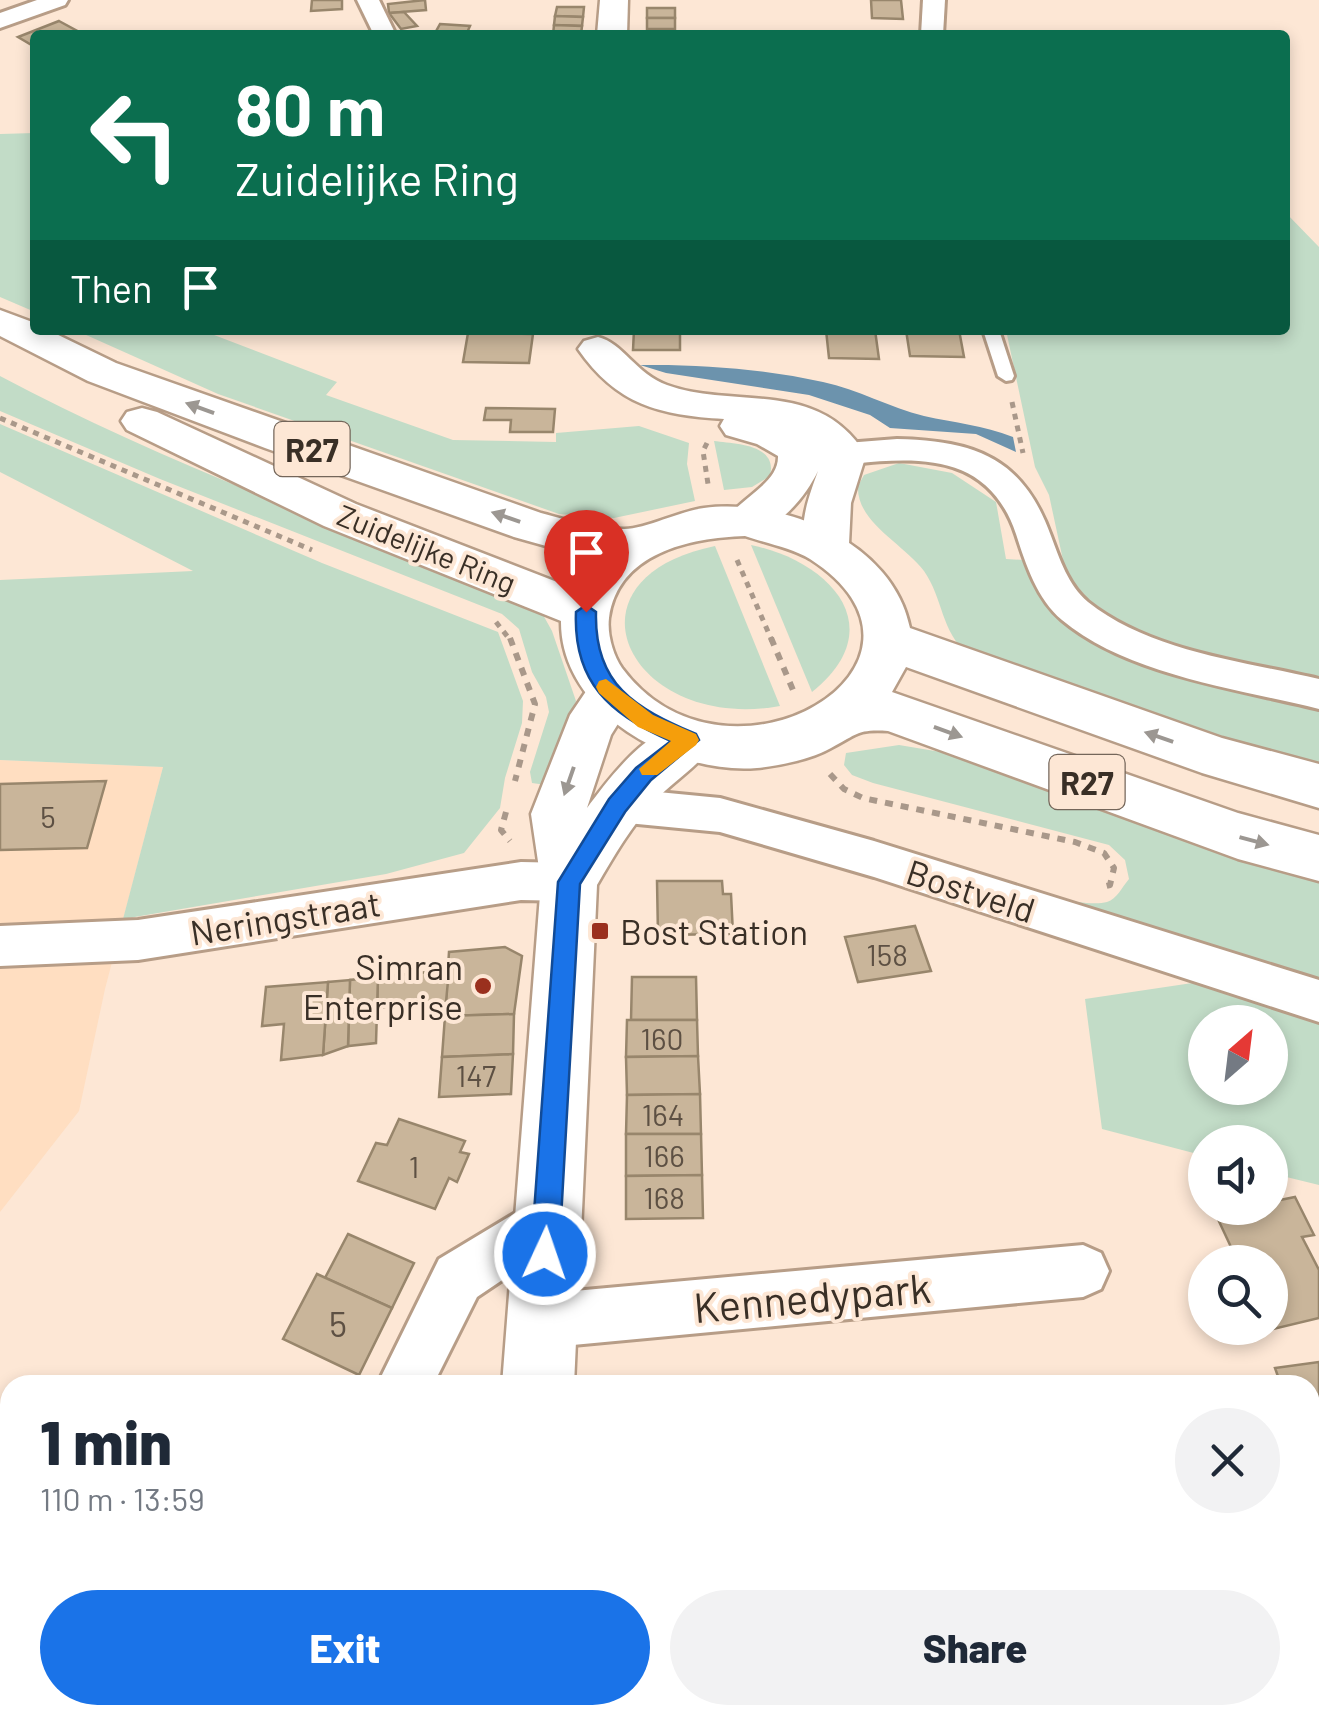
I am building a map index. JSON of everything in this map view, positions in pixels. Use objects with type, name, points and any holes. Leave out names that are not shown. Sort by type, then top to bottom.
[{"type":"main road","points":[[612,30],[614,0]]},
{"type":"main road","name":"Zuidelijke Ring","points":[[0,322],[102,372],[530,526],[594,543],[634,546]]},
{"type":"main road","points":[[598,339],[618,374],[646,392],[782,414],[820,431],[845,456],[829,503],[826,544]]},
{"type":"main road","points":[[598,339],[603,380],[637,406],[771,434],[794,446],[800,457],[799,473],[741,538]]},
{"type":"main road","name":"Zuidelijke Ring","points":[[0,352],[340,515],[586,612],[595,587],[612,565],[634,546],[668,530],[707,522],[741,538],[788,528],[826,544],[853,564],[874,588],[886,616],[890,639]]},
{"type":"main road","points":[[586,612],[585,640],[594,668],[612,694],[645,721],[688,740],[724,746],[779,742],[828,727],[854,708],[879,678],[890,639]]},
{"type":"main road","name":"R27","points":[[890,639],[914,651],[1150,734],[1319,786]]},
{"type":"main road","points":[[540,1353],[547,1220],[545,881],[558,814],[588,729],[612,694]]},
{"type":"main road","name":"R27","points":[[854,708],[890,711],[1238,836],[1319,858]]},
{"type":"main road","points":[[545,881],[643,774],[688,740]]},
{"type":"street","points":[[0,21],[57,0]]},
{"type":"street","points":[[368,0],[383,30]]},
{"type":"street","points":[[932,30],[934,0]]},
{"type":"street","points":[[800,457],[845,456],[898,448],[974,460],[1000,476],[1022,508],[1040,563],[1071,608],[1103,631],[1176,658],[1319,694]]},
{"type":"street","name":"Bostveld","points":[[617,806],[720,816],[754,825],[874,859],[1319,1001]]},
{"type":"street","name":"Neringstraat","points":[[0,946],[138,940],[545,881]]},
{"type":"street","points":[[409,1375],[458,1278],[547,1220]]},
{"type":"street","name":"Kennedypark","points":[[540,1353],[1082,1271]]},
{"type":"lane","points":[[994,335],[1006,376]]},
{"type":"path","points":[[1000,476],[1024,458],[1006,376]]},
{"type":"path","points":[[0,418],[327,556]]},
{"type":"path","points":[[708,441],[702,451],[710,490]]},
{"type":"path","points":[[741,538],[793,690]]},
{"type":"path","points":[[495,621],[508,632],[536,704],[512,790]]},
{"type":"path","points":[[826,770],[844,790],[863,798],[1075,842],[1104,853],[1114,868],[1110,885],[1091,889]]},
{"type":"path","points":[[509,803],[501,830],[545,881]]},
{"type":"shaded area","points":[[0,760],[163,767],[105,989],[79,1111],[0,1212]]},
{"type":"green space","points":[[30,133],[30,310],[0,297],[0,134]]},
{"type":"green space","points":[[1290,217],[1319,247],[1319,684],[1202,655],[1133,631],[1089,600],[1066,574],[1049,495],[1035,467],[1007,335],[1290,335]]},
{"type":"green space","points":[[86,335],[214,335],[337,382],[326,395],[453,440],[556,442],[556,433],[639,426],[689,443],[687,464],[695,501],[614,518],[559,514],[218,394]]},
{"type":"green space","points":[[0,376],[133,441],[542,613],[576,701],[546,785],[532,783],[530,772],[549,712],[546,697],[532,672],[519,629],[502,614],[160,479],[0,411]]},
{"type":"green space","points":[[0,424],[322,563],[498,632],[523,701],[522,723],[500,808],[464,853],[386,874],[123,919],[163,767],[0,760],[0,580],[193,571],[0,472]]},
{"type":"green space","points":[[714,441],[762,452],[771,465],[770,476],[752,487],[724,490]]},
{"type":"green space","points":[[899,463],[952,473],[996,502],[1006,559],[1024,560],[1036,585],[1054,605],[1319,706],[1319,772],[968,654],[952,636],[924,571],[873,522],[859,499],[858,486],[864,475]]},
{"type":"green space","points":[[751,545],[805,566],[826,581],[841,600],[849,621],[848,644],[836,668],[812,692]]},
{"type":"green space","points":[[715,546],[780,706],[727,708],[684,697],[651,676],[630,648],[625,618],[636,589],[665,563]]},
{"type":"green space","points":[[899,745],[953,754],[1223,853],[1319,881],[1319,991],[980,881],[1063,900],[1096,903],[1114,898],[1129,879],[1125,860],[1109,845],[873,783],[852,775],[844,765],[846,753]]},
{"type":"green space","points":[[1199,982],[1272,1005],[1188,1005],[1188,1105],[1288,1105],[1288,1010],[1319,1020],[1319,1185],[1288,1177],[1288,1125],[1188,1125],[1188,1152],[1102,1129],[1085,999]]},
{"type":"water","points":[[640,365],[732,368],[823,382],[911,413],[1002,433],[1013,437],[1016,452],[976,434],[890,428],[870,415],[809,395],[666,373]]},
{"type":"building","points":[[312,0],[342,0],[342,9],[311,11]]},
{"type":"building","points":[[425,0],[426,10],[389,13],[388,4]]},
{"type":"building","points":[[871,0],[901,0],[903,19],[872,18]]},
{"type":"building","points":[[557,7],[584,7],[583,17],[555,16]]},
{"type":"building","points":[[647,8],[675,8],[675,18],[647,18]]},
{"type":"building","points":[[404,12],[417,26],[401,29],[389,13]]},
{"type":"building","points":[[555,16],[583,17],[582,26],[554,25]]},
{"type":"building","points":[[647,18],[675,18],[675,29],[647,29]]},
{"type":"building","points":[[59,21],[76,30],[36,30]]},
{"type":"building","points":[[440,24],[470,26],[468,30],[437,30]]},
{"type":"building","points":[[554,25],[582,26],[582,30],[554,30]]},
{"type":"building","points":[[30,32],[30,44],[18,37]]},
{"type":"building","points":[[468,335],[533,335],[529,363],[463,362]]},
{"type":"building","points":[[634,335],[680,335],[680,350],[633,350]]},
{"type":"building","points":[[827,335],[876,335],[879,359],[829,358]]},
{"type":"building","points":[[907,335],[960,335],[964,357],[910,356]]},
{"type":"building","points":[[486,408],[555,409],[553,432],[510,432],[511,420],[484,420]]},
{"type":"building","points":[[106,781],[87,848],[0,850],[0,784]]},
{"type":"building","points":[[657,881],[722,881],[723,894],[731,894],[733,934],[658,935]]},
{"type":"building","points":[[915,926],[931,971],[858,982],[845,937]]},
{"type":"building","name":"Simran Enterprise","points":[[505,947],[522,956],[514,1014],[445,1016],[449,952]]},
{"type":"building","points":[[449,970],[446,1002],[377,1008],[378,977]]},
{"type":"building","points":[[378,977],[376,1043],[348,1046],[350,980]]},
{"type":"building","points":[[632,977],[696,977],[697,1020],[631,1020]]},
{"type":"building","points":[[350,980],[348,1046],[323,1055],[328,982]]},
{"type":"building","points":[[328,982],[323,1055],[281,1060],[284,1024],[262,1026],[266,987]]},
{"type":"building","points":[[514,1014],[513,1054],[442,1057],[445,1016]]},
{"type":"building","points":[[627,1020],[697,1020],[698,1056],[626,1057]]},
{"type":"building","points":[[513,1054],[511,1094],[439,1097],[442,1057]]},
{"type":"building","points":[[698,1056],[700,1094],[627,1095],[626,1057]]},
{"type":"building","points":[[700,1094],[701,1134],[626,1134],[627,1095]]},
{"type":"building","points":[[399,1119],[465,1141],[460,1152],[469,1154],[457,1182],[449,1178],[435,1209],[358,1181],[376,1143],[387,1145]]},
{"type":"building","points":[[626,1134],[701,1134],[702,1175],[626,1176]]},
{"type":"building","points":[[702,1175],[703,1218],[626,1219],[626,1176]]},
{"type":"building","points":[[1295,1197],[1314,1235],[1302,1237],[1319,1270],[1319,1318],[1288,1325],[1288,1245],[1230,1245],[1221,1225],[1288,1225],[1288,1198]]},
{"type":"building","points":[[348,1234],[414,1263],[392,1308],[325,1278]]},
{"type":"building","points":[[317,1274],[392,1308],[359,1375],[283,1339]]},
{"type":"building","points":[[1319,1362],[1319,1375],[1277,1375],[1275,1368]]},
{"type":"slow traffic","points":[[606,687],[645,721],[688,740],[650,769]]},
{"type":"place","name":"Bost Station","points":[[600,931]]},
{"type":"place","name":"Simran Enterprise","points":[[483,986]]},
{"type":"route","points":[[545,1254],[569,882],[617,806],[643,774],[688,740],[645,721],[612,694],[594,668],[585,640],[586,612]]}]
